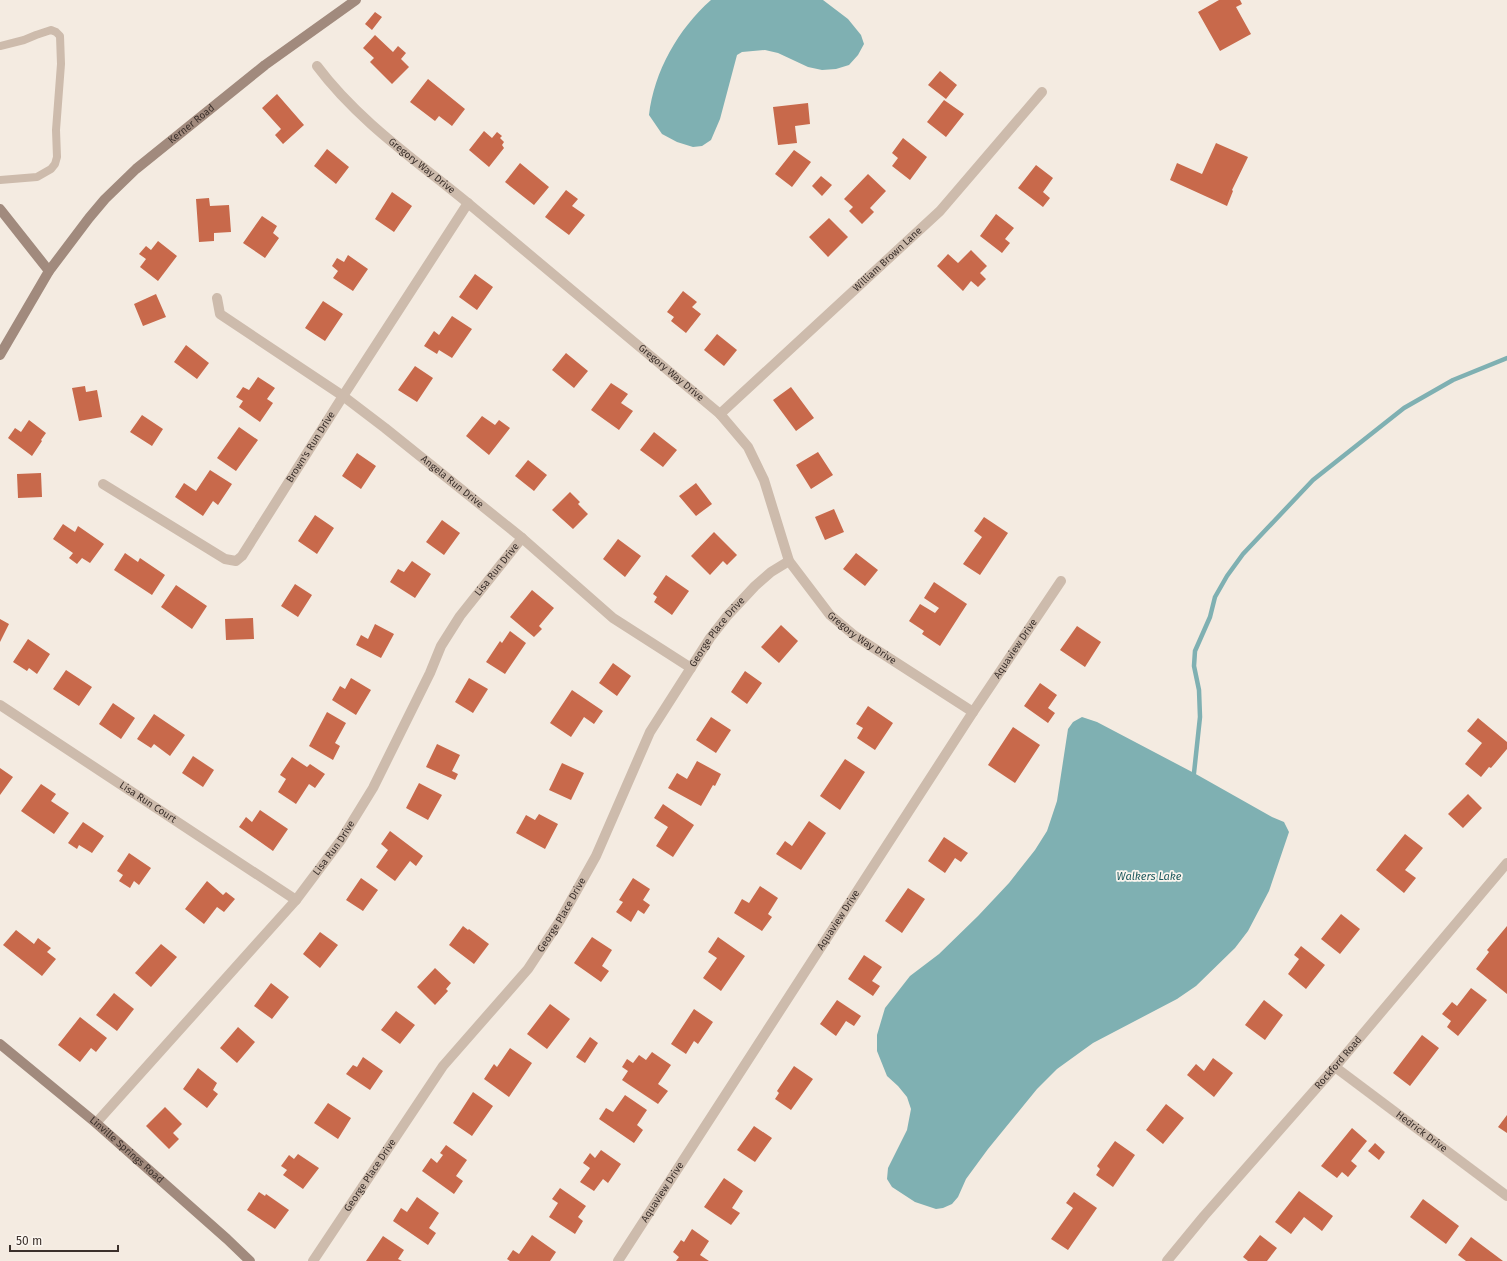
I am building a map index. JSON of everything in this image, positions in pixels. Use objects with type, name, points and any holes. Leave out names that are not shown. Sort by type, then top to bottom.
[{"type":"street","name":"Kerner Road","points":[[0,355],[48,271],[105,199],[136,169],[264,65],[356,0]]},
{"type":"street","name":"Gregory Way Drive","points":[[317,66],[328,81],[348,102],[390,140],[468,203],[720,414],[748,447],[764,480],[789,561],[830,615],[855,636],[973,712]]},
{"type":"street","name":"William Brown Lane","points":[[720,414],[940,211],[1042,92]]},
{"type":"street","name":"Brown's Run Drive","points":[[104,484],[225,559],[236,561],[242,556],[343,396],[468,203]]},
{"type":"street","points":[[0,209],[48,271]]},
{"type":"street","name":"Angela Run Drive","points":[[217,298],[220,314],[343,396],[522,538],[613,618],[691,668]]},
{"type":"street","name":"Lisa Run Drive","points":[[96,1123],[296,900],[341,840],[373,788],[430,673],[441,646],[460,616],[522,538]]},
{"type":"street","name":"George Place Drive","points":[[313,1261],[443,1066],[528,969],[559,922],[596,856],[650,732],[710,638],[751,590],[771,572],[789,561]]},
{"type":"street","name":"Aquaview Drive","points":[[618,1261],[973,712],[1061,581]]},
{"type":"street","name":"Lisa Run Court","points":[[0,705],[296,900]]},
{"type":"street","name":"Rockford Road","points":[[1167,1261],[1204,1216],[1335,1067],[1507,863]]},
{"type":"street","name":"Linville Springs Road","points":[[0,1044],[96,1123],[250,1261]]},
{"type":"street","name":"Hedrick Drive","points":[[1335,1067],[1507,1196]]},
{"type":"lane","points":[[0,46],[24,40],[52,30],[60,36],[61,64],[56,130],[58,157],[55,164],[51,169],[37,177],[0,180]]},
{"type":"water","points":[[711,0],[823,0],[848,19],[861,35],[864,44],[858,55],[849,65],[836,69],[822,70],[808,67],[778,53],[765,50],[742,52],[737,55],[720,119],[711,140],[702,146],[693,147],[677,142],[662,134],[649,115],[656,83],[670,52],[688,24]]},
{"type":"water","name":"Walkers Lake","points":[[1082,717],[1097,722],[1194,773],[1272,817],[1284,822],[1289,832],[1269,891],[1248,931],[1235,948],[1196,986],[1177,999],[1093,1043],[1057,1069],[1037,1089],[988,1149],[966,1179],[958,1197],[952,1204],[936,1209],[915,1202],[892,1187],[887,1179],[888,1168],[907,1130],[911,1109],[907,1097],[887,1076],[877,1051],[877,1035],[885,1008],[910,976],[939,954],[978,916],[1009,883],[1035,850],[1047,831],[1057,801],[1068,729],[1073,722]]},
{"type":"building","points":[[1219,0],[1240,0],[1242,4],[1236,7],[1251,34],[1220,51],[1198,12]]},
{"type":"building","points":[[375,12],[382,17],[372,30],[365,24]]},
{"type":"building","points":[[375,35],[393,52],[398,46],[406,53],[401,59],[409,67],[392,84],[370,62],[374,58],[363,48]]},
{"type":"building","points":[[940,71],[957,85],[946,99],[928,85]]},
{"type":"building","points":[[428,79],[465,109],[452,126],[439,116],[435,121],[410,102]]},
{"type":"building","points":[[277,94],[304,125],[283,144],[275,135],[281,129],[262,108]]},
{"type":"building","points":[[944,100],[964,114],[946,137],[927,122]]},
{"type":"building","points":[[808,103],[810,124],[795,126],[797,143],[778,145],[773,107]]},
{"type":"building","points":[[484,131],[492,138],[497,132],[502,136],[500,138],[504,142],[502,145],[504,148],[489,167],[469,150]]},
{"type":"building","points":[[903,138],[927,157],[910,180],[892,166],[898,158],[892,153]]},
{"type":"building","points":[[1216,143],[1248,157],[1232,190],[1233,191],[1227,206],[1170,180],[1177,163],[1202,174]]},
{"type":"building","points":[[327,149],[349,167],[336,184],[314,166]]},
{"type":"building","points":[[794,150],[811,162],[792,187],[775,174]]},
{"type":"building","points":[[520,163],[549,187],[534,205],[505,182]]},
{"type":"building","points":[[1036,165],[1053,178],[1043,192],[1050,198],[1043,207],[1018,188]]},
{"type":"building","points":[[868,174],[886,191],[870,208],[874,212],[862,224],[849,211],[853,207],[844,199]]},
{"type":"building","points":[[821,176],[832,185],[822,196],[812,186]]},
{"type":"building","points":[[566,190],[578,199],[572,206],[585,215],[569,235],[545,217]]},
{"type":"building","points":[[392,192],[412,206],[394,232],[375,219]]},
{"type":"building","points":[[209,198],[210,206],[229,205],[231,232],[214,233],[214,241],[199,242],[196,199]]},
{"type":"building","points":[[996,214],[1014,228],[1005,239],[1010,243],[1002,253],[980,236]]},
{"type":"building","points":[[262,216],[277,226],[273,233],[279,238],[265,258],[243,243]]},
{"type":"building","points":[[829,218],[848,237],[828,257],[809,237]]},
{"type":"building","points":[[158,241],[177,256],[158,281],[140,267],[146,259],[139,254],[146,246],[151,250]]},
{"type":"building","points":[[971,250],[987,266],[980,273],[986,279],[978,287],[971,281],[963,291],[937,266],[948,254],[958,263]]},
{"type":"building","points":[[348,255],[368,269],[353,291],[333,278],[338,271],[332,266],[337,258],[344,262]]},
{"type":"building","points":[[475,274],[493,287],[477,310],[459,297]]},
{"type":"building","points":[[683,291],[697,302],[692,307],[701,314],[686,333],[671,321],[674,317],[667,312]]},
{"type":"building","points":[[156,294],[166,317],[143,326],[134,304]]},
{"type":"building","points":[[323,301],[343,314],[325,341],[305,328]]},
{"type":"building","points":[[452,316],[472,329],[452,358],[439,350],[437,354],[424,346],[434,331],[439,335]]},
{"type":"building","points":[[717,334],[737,350],[724,366],[704,350]]},
{"type":"building","points":[[186,345],[209,363],[197,379],[174,362]]},
{"type":"building","points":[[566,353],[588,371],[574,388],[552,370]]},
{"type":"building","points":[[415,366],[433,378],[417,402],[398,390]]},
{"type":"building","points":[[258,377],[275,388],[267,399],[273,403],[260,422],[239,407],[243,401],[236,397],[243,387],[249,390]]},
{"type":"building","points":[[611,383],[628,394],[621,403],[633,411],[619,430],[591,410]]},
{"type":"building","points":[[85,386],[86,392],[97,390],[102,417],[79,421],[72,388]]},
{"type":"building","points":[[791,387],[814,418],[796,431],[773,400]]},
{"type":"building","points":[[142,415],[163,429],[152,446],[130,432]]},
{"type":"building","points":[[482,416],[495,425],[499,420],[510,428],[489,455],[466,436]]},
{"type":"building","points":[[29,420],[46,433],[32,456],[8,438],[15,428],[21,432]]},
{"type":"building","points":[[239,427],[258,440],[236,471],[217,458]]},
{"type":"building","points":[[654,432],[677,450],[663,467],[640,450]]},
{"type":"building","points":[[818,452],[833,475],[811,489],[796,465]]},
{"type":"building","points":[[357,453],[376,466],[361,489],[342,476]]},
{"type":"building","points":[[528,460],[547,475],[534,491],[515,476]]},
{"type":"building","points":[[210,470],[232,484],[218,505],[213,501],[203,516],[175,497],[184,483],[196,491]]},
{"type":"building","points":[[41,473],[42,497],[18,498],[17,474]]},
{"type":"building","points":[[696,483],[712,504],[696,516],[679,496]]},
{"type":"building","points":[[570,492],[580,502],[578,504],[588,514],[573,529],[552,510]]},
{"type":"building","points":[[834,509],[844,532],[825,540],[815,517]]},
{"type":"building","points":[[315,515],[334,528],[317,554],[298,541]]},
{"type":"building","points":[[984,517],[1008,533],[980,575],[963,564],[982,537],[974,531]]},
{"type":"building","points":[[442,520],[460,533],[444,555],[426,542]]},
{"type":"building","points":[[63,524],[75,532],[78,526],[104,544],[90,563],[82,558],[77,564],[69,558],[73,553],[53,539]]},
{"type":"building","points":[[714,532],[737,555],[727,565],[723,561],[710,575],[691,556]]},
{"type":"building","points":[[618,539],[641,556],[625,577],[603,559]]},
{"type":"building","points":[[125,553],[138,562],[140,558],[165,575],[152,595],[114,570]]},
{"type":"building","points":[[856,553],[878,570],[865,586],[843,569]]},
{"type":"building","points":[[412,561],[431,574],[415,598],[390,582],[398,569],[404,572]]},
{"type":"building","points":[[666,575],[689,591],[672,615],[654,602],[657,597],[653,594]]},
{"type":"building","points":[[934,582],[967,604],[940,646],[922,634],[924,631],[909,621],[920,604],[935,613],[939,608],[924,598]]},
{"type":"building","points":[[295,584],[312,595],[298,617],[281,606]]},
{"type":"building","points":[[176,585],[207,606],[192,629],[161,607]]},
{"type":"building","points":[[532,590],[554,608],[539,626],[542,629],[534,637],[510,617]]},
{"type":"building","points":[[253,618],[254,639],[226,640],[225,619]]},
{"type":"building","points":[[0,619],[9,624],[0,642]]},
{"type":"building","points":[[375,624],[394,634],[381,658],[356,645],[361,635],[368,639]]},
{"type":"building","points":[[781,625],[798,641],[779,663],[761,647]]},
{"type":"building","points":[[1077,626],[1101,642],[1085,667],[1060,650]]},
{"type":"building","points":[[510,631],[526,643],[505,674],[486,662],[500,641],[502,643]]},
{"type":"building","points":[[28,639],[50,654],[37,674],[29,668],[27,671],[13,662]]},
{"type":"building","points":[[613,663],[631,676],[617,696],[599,683]]},
{"type":"building","points":[[66,670],[92,687],[79,706],[53,689]]},
{"type":"building","points":[[745,671],[762,683],[747,704],[731,692]]},
{"type":"building","points":[[351,678],[371,690],[356,715],[332,700],[340,686],[345,689]]},
{"type":"building","points":[[469,678],[488,689],[473,713],[455,702]]},
{"type":"building","points":[[1040,683],[1057,695],[1048,708],[1055,713],[1048,723],[1024,706]]},
{"type":"building","points":[[572,690],[603,711],[594,724],[584,717],[571,737],[550,723]]},
{"type":"building","points":[[113,703],[135,718],[121,739],[99,724]]},
{"type":"building","points":[[868,706],[893,723],[875,750],[857,738],[863,728],[856,724]]},
{"type":"building","points":[[327,712],[346,723],[335,743],[340,746],[333,760],[309,746]]},
{"type":"building","points":[[154,714],[185,735],[170,756],[154,744],[151,748],[137,739]]},
{"type":"building","points":[[711,717],[731,730],[716,753],[696,740]]},
{"type":"building","points":[[1478,718],[1507,742],[1507,749],[1491,768],[1489,767],[1481,777],[1465,764],[1482,743],[1467,731]]},
{"type":"building","points":[[1013,727],[1040,745],[1015,783],[988,765]]},
{"type":"building","points":[[437,744],[460,755],[452,771],[458,774],[455,780],[426,767]]},
{"type":"building","points":[[193,756],[214,770],[203,787],[182,773]]},
{"type":"building","points":[[292,757],[307,767],[310,764],[325,774],[315,788],[309,784],[296,804],[278,792],[286,779],[280,775]]},
{"type":"building","points":[[845,759],[865,772],[840,810],[820,796]]},
{"type":"building","points":[[697,761],[721,774],[715,786],[713,785],[701,806],[668,788],[677,773],[687,779]]},
{"type":"building","points":[[562,763],[584,773],[571,800],[549,790]]},
{"type":"building","points":[[0,768],[13,777],[0,795]]},
{"type":"building","points":[[419,783],[442,795],[428,820],[406,808]]},
{"type":"building","points":[[41,784],[56,794],[51,801],[69,813],[54,834],[21,811]]},
{"type":"building","points":[[1468,794],[1482,808],[1463,828],[1448,814]]},
{"type":"building","points":[[663,804],[694,825],[673,857],[656,846],[668,827],[654,818]]},
{"type":"building","points":[[260,810],[288,829],[273,851],[239,827],[246,817],[252,822]]},
{"type":"building","points":[[539,814],[558,824],[545,849],[516,833],[526,815],[535,820]]},
{"type":"building","points":[[809,821],[826,833],[801,870],[776,854],[785,841],[792,846]]},
{"type":"building","points":[[83,822],[104,836],[92,853],[79,845],[77,849],[68,843]]},
{"type":"building","points":[[390,831],[423,856],[416,866],[410,861],[395,881],[376,867],[388,850],[381,844]]},
{"type":"building","points":[[1405,834],[1423,848],[1405,870],[1416,878],[1404,893],[1376,870]]},
{"type":"building","points":[[944,837],[968,853],[961,862],[955,858],[945,873],[928,861]]},
{"type":"building","points":[[129,853],[151,868],[139,885],[134,881],[130,888],[119,881],[123,875],[117,871]]},
{"type":"building","points":[[361,878],[378,890],[363,911],[346,900]]},
{"type":"building","points":[[633,878],[650,889],[643,900],[650,905],[644,914],[638,910],[631,922],[616,912],[623,902],[619,900]]},
{"type":"building","points":[[207,881],[223,895],[226,892],[235,899],[224,912],[217,907],[204,924],[185,909]]},
{"type":"building","points":[[760,886],[778,898],[768,914],[772,917],[762,931],[734,913],[742,899],[749,903]]},
{"type":"building","points":[[908,888],[925,899],[902,933],[885,921]]},
{"type":"building","points":[[1341,914],[1360,929],[1340,954],[1321,939]]},
{"type":"building","points":[[463,926],[489,944],[474,964],[449,945]]},
{"type":"building","points":[[1507,926],[1507,994],[1476,969],[1489,952],[1487,950]]},
{"type":"building","points":[[16,930],[34,944],[38,938],[51,948],[47,952],[56,959],[42,976],[3,945]]},
{"type":"building","points":[[320,932],[338,945],[320,968],[303,954]]},
{"type":"building","points":[[592,937],[612,950],[602,966],[609,971],[601,982],[574,963]]},
{"type":"building","points":[[718,937],[745,956],[721,991],[703,978],[717,958],[708,952]]},
{"type":"building","points":[[161,944],[177,957],[151,987],[135,973]]},
{"type":"building","points":[[1301,946],[1325,965],[1306,989],[1288,974],[1299,959],[1294,955]]},
{"type":"building","points":[[864,955],[882,967],[872,981],[880,986],[873,996],[848,979]]},
{"type":"building","points":[[435,968],[451,983],[446,989],[448,991],[435,1005],[417,987]]},
{"type":"building","points":[[271,983],[289,997],[272,1019],[254,1006]]},
{"type":"building","points":[[1471,988],[1487,1000],[1458,1036],[1447,1027],[1451,1021],[1442,1014],[1452,1002],[1457,1006]]},
{"type":"building","points":[[114,993],[134,1009],[117,1031],[96,1015]]},
{"type":"building","points":[[837,1000],[861,1016],[854,1026],[846,1021],[836,1036],[820,1024]]},
{"type":"building","points":[[1264,1000],[1283,1015],[1265,1040],[1245,1025]]},
{"type":"building","points":[[550,1004],[570,1019],[547,1049],[527,1034]]},
{"type":"building","points":[[694,1009],[713,1022],[698,1044],[694,1041],[686,1054],[671,1044]]},
{"type":"building","points":[[396,1011],[415,1025],[400,1044],[381,1030]]},
{"type":"building","points":[[80,1017],[107,1038],[96,1052],[91,1048],[80,1062],[58,1045]]},
{"type":"building","points":[[238,1027],[255,1042],[237,1063],[220,1048]]},
{"type":"building","points":[[1422,1035],[1439,1048],[1410,1086],[1393,1073]]},
{"type":"building","points":[[590,1037],[598,1043],[585,1063],[576,1057]]},
{"type":"building","points":[[510,1048],[532,1063],[509,1097],[484,1079],[494,1064],[497,1067]]},
{"type":"building","points":[[652,1052],[671,1065],[658,1084],[668,1091],[658,1104],[622,1080],[628,1071],[622,1067],[627,1059],[633,1063],[639,1055],[646,1060]]},
{"type":"building","points":[[363,1057],[383,1071],[370,1090],[346,1074],[353,1065],[357,1067]]},
{"type":"building","points":[[1213,1058],[1233,1073],[1214,1097],[1187,1075],[1196,1064],[1204,1071]]},
{"type":"building","points":[[794,1066],[813,1079],[791,1110],[775,1099],[779,1093],[777,1091]]},
{"type":"building","points":[[198,1068],[217,1083],[213,1090],[218,1094],[207,1108],[183,1089]]},
{"type":"building","points":[[473,1092],[493,1106],[472,1136],[453,1123]]},
{"type":"building","points":[[625,1095],[647,1110],[637,1125],[643,1130],[634,1143],[599,1119],[606,1108],[613,1112]]},
{"type":"building","points":[[328,1103],[351,1118],[338,1139],[314,1123]]},
{"type":"building","points":[[1166,1104],[1184,1118],[1163,1144],[1146,1130]]},
{"type":"building","points":[[165,1107],[182,1124],[173,1133],[179,1139],[169,1149],[146,1126]]},
{"type":"building","points":[[1507,1115],[1507,1133],[1498,1127]]},
{"type":"building","points":[[754,1126],[772,1138],[755,1162],[737,1150]]},
{"type":"building","points":[[1352,1128],[1367,1141],[1351,1161],[1357,1166],[1348,1177],[1342,1172],[1337,1178],[1321,1166]]},
{"type":"building","points":[[1115,1141],[1135,1155],[1113,1187],[1096,1175],[1100,1169],[1097,1166]]},
{"type":"building","points":[[1375,1143],[1385,1152],[1379,1160],[1368,1151]]},
{"type":"building","points":[[446,1145],[467,1160],[456,1176],[463,1181],[454,1194],[422,1171],[431,1158],[437,1163],[443,1155],[440,1153]]},
{"type":"building","points":[[601,1150],[621,1164],[608,1183],[603,1179],[594,1191],[580,1182],[590,1168],[583,1163],[590,1153],[595,1158]]},
{"type":"building","points":[[298,1154],[319,1168],[303,1189],[283,1175],[287,1170],[281,1166],[289,1155],[294,1159]]},
{"type":"building","points":[[724,1178],[743,1191],[732,1208],[740,1213],[731,1225],[704,1207]]},
{"type":"building","points":[[560,1188],[586,1206],[578,1217],[583,1221],[575,1234],[549,1217],[558,1203],[552,1199]]},
{"type":"building","points":[[1299,1191],[1333,1216],[1322,1231],[1304,1217],[1291,1234],[1275,1222]]},
{"type":"building","points":[[259,1192],[265,1196],[266,1194],[289,1210],[275,1229],[247,1210]]},
{"type":"building","points":[[1074,1192],[1097,1208],[1068,1250],[1051,1239],[1073,1208],[1066,1203]]},
{"type":"building","points":[[417,1197],[439,1213],[429,1228],[436,1233],[428,1245],[393,1221],[401,1208],[407,1212]]},
{"type":"building","points":[[1423,1199],[1459,1226],[1446,1244],[1410,1217]]},
{"type":"building","points":[[692,1229],[709,1241],[700,1255],[709,1261],[676,1261],[679,1257],[673,1252],[681,1240],[684,1242]]},
{"type":"building","points":[[532,1235],[556,1252],[550,1261],[510,1261],[507,1259],[513,1250],[519,1254]]},
{"type":"building","points":[[1260,1235],[1277,1248],[1267,1261],[1248,1261],[1243,1257]]},
{"type":"building","points":[[383,1236],[404,1250],[398,1259],[402,1261],[366,1261]]},
{"type":"building","points":[[1471,1237],[1503,1261],[1466,1261],[1458,1255]]},
{"type":"waterway","points":[[1191,778],[1194,773],[1200,717],[1199,690],[1194,666],[1195,651],[1210,617],[1215,597],[1227,576],[1243,554],[1313,480],[1404,408],[1453,380],[1507,358]]}]
